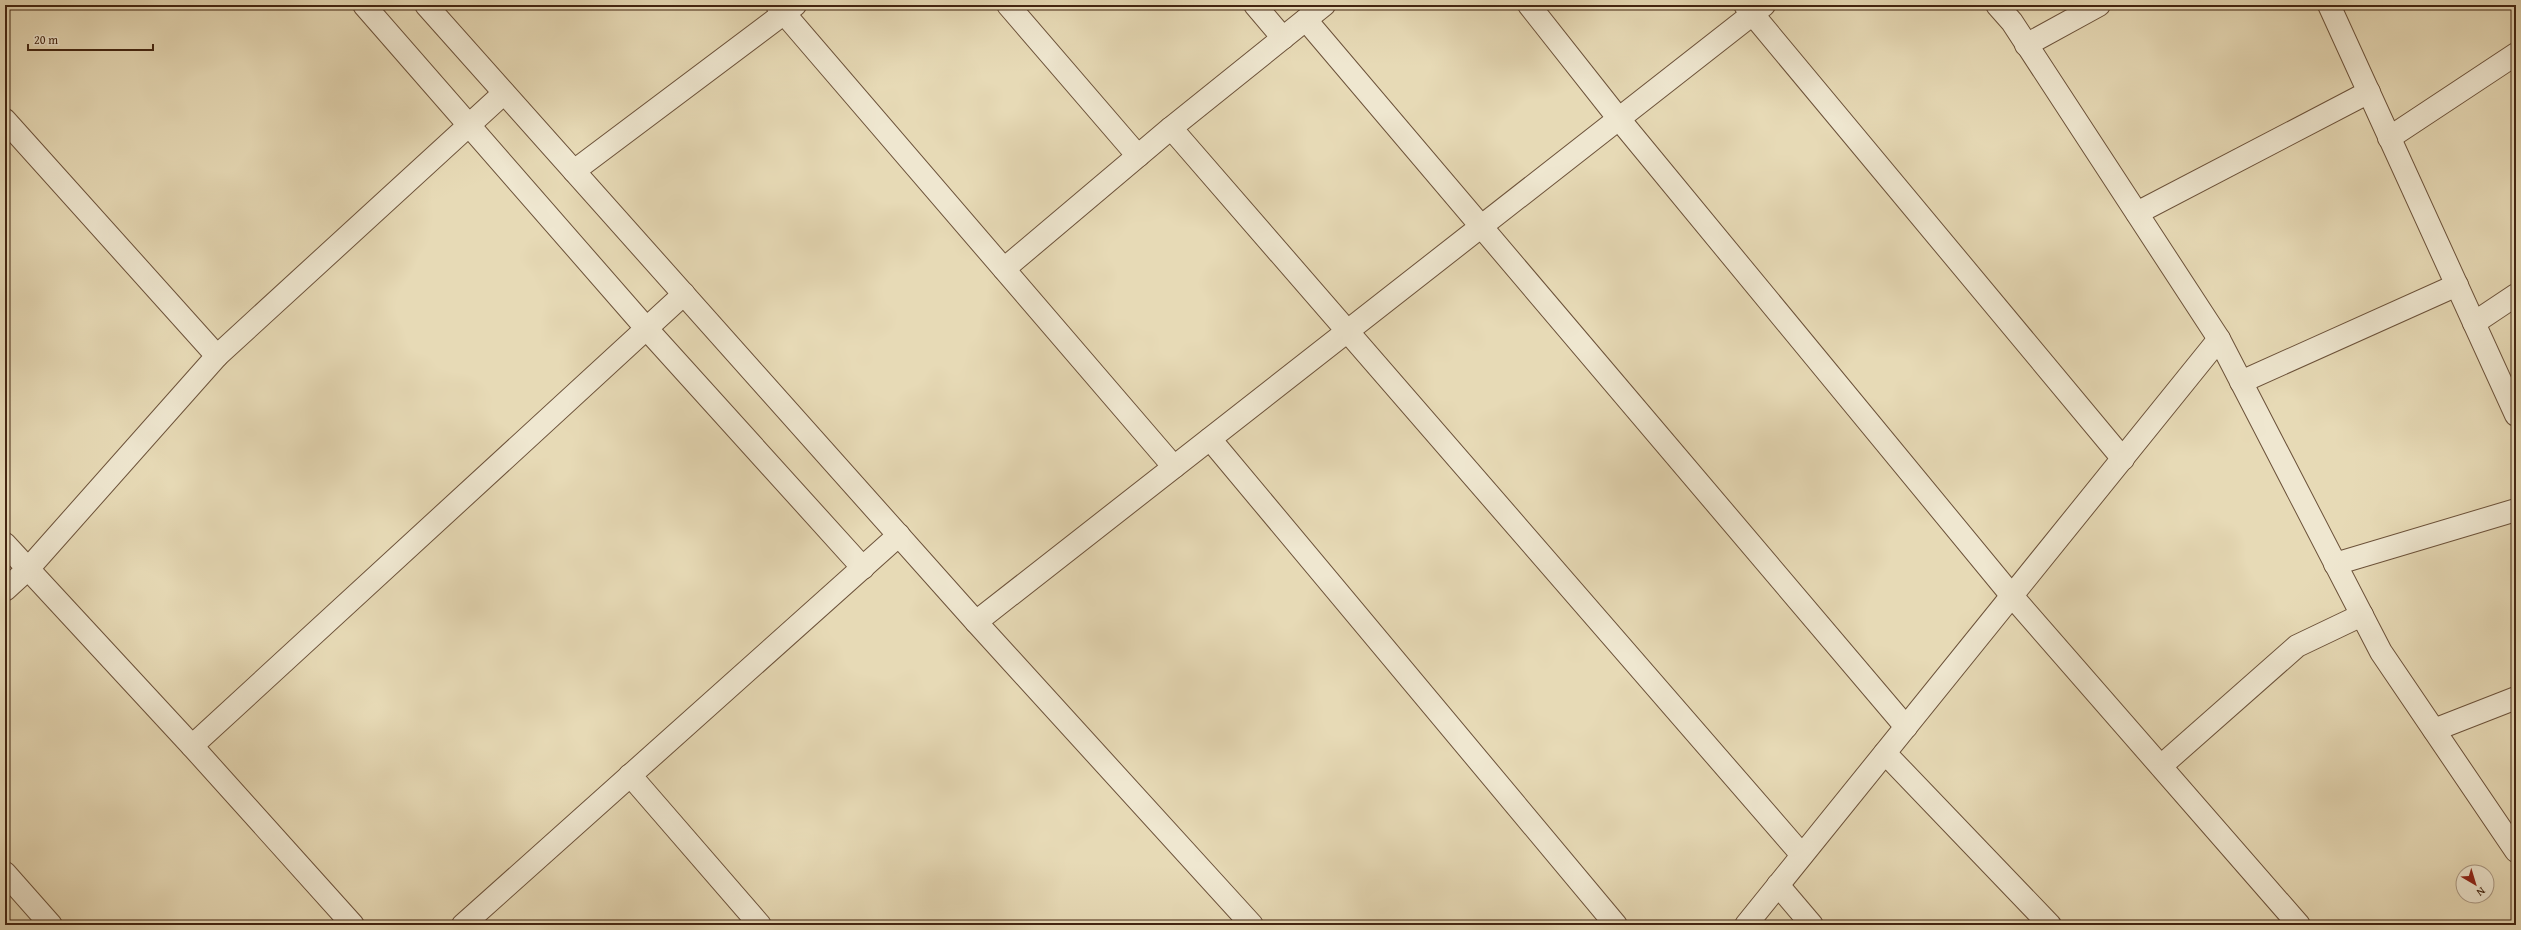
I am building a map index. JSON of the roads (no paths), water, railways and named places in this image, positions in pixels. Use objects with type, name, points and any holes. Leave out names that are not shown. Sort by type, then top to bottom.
[{"type":"street","points":[[364,5],[646,328],[863,568]]},
{"type":"street","points":[[426,5],[976,622],[1252,925]]},
{"type":"street","points":[[1008,5],[1138,156]]},
{"type":"street","points":[[1255,5],[1283,38]]},
{"type":"street","points":[[1004,269],[1138,156],[1324,5]]},
{"type":"street","points":[[1529,5],[1619,119],[2012,596],[2299,925]]},
{"type":"street","points":[[1997,5],[2012,22],[2219,340],[2381,652],[2516,851]]},
{"type":"street","points":[[2026,45],[2100,5]]},
{"type":"street","points":[[2329,5],[2516,415]]},
{"type":"street","points":[[574,171],[786,8],[1004,269],[1174,467]]},
{"type":"street","points":[[976,622],[1619,119],[1754,8],[2123,459]]},
{"type":"street","points":[[1306,20],[1906,727]]},
{"type":"street","points":[[2389,138],[2516,54]]},
{"type":"street","points":[[2137,213],[2369,92]]},
{"type":"street","points":[[5,590],[28,569],[217,356],[470,126],[504,93]]},
{"type":"street","points":[[5,120],[217,356]]},
{"type":"street","points":[[1172,128],[1802,855]]},
{"type":"street","points":[[2241,382],[2457,285]]},
{"type":"street","points":[[192,746],[684,294]]},
{"type":"street","points":[[2474,323],[2516,295]]},
{"type":"street","points":[[1746,925],[2219,340]]},
{"type":"street","points":[[1210,439],[1616,925]]},
{"type":"street","points":[[2335,564],[2516,510]]},
{"type":"street","points":[[463,925],[899,535]]},
{"type":"street","points":[[5,544],[192,746],[353,925]]},
{"type":"street","points":[[2161,766],[2297,646],[2362,616]]},
{"type":"street","points":[[2434,730],[2516,698]]},
{"type":"street","points":[[1886,753],[2050,925]]},
{"type":"street","points":[[630,775],[760,925]]},
{"type":"street","points":[[5,874],[52,925]]},
{"type":"street","points":[[1778,885],[1812,925]]}]
